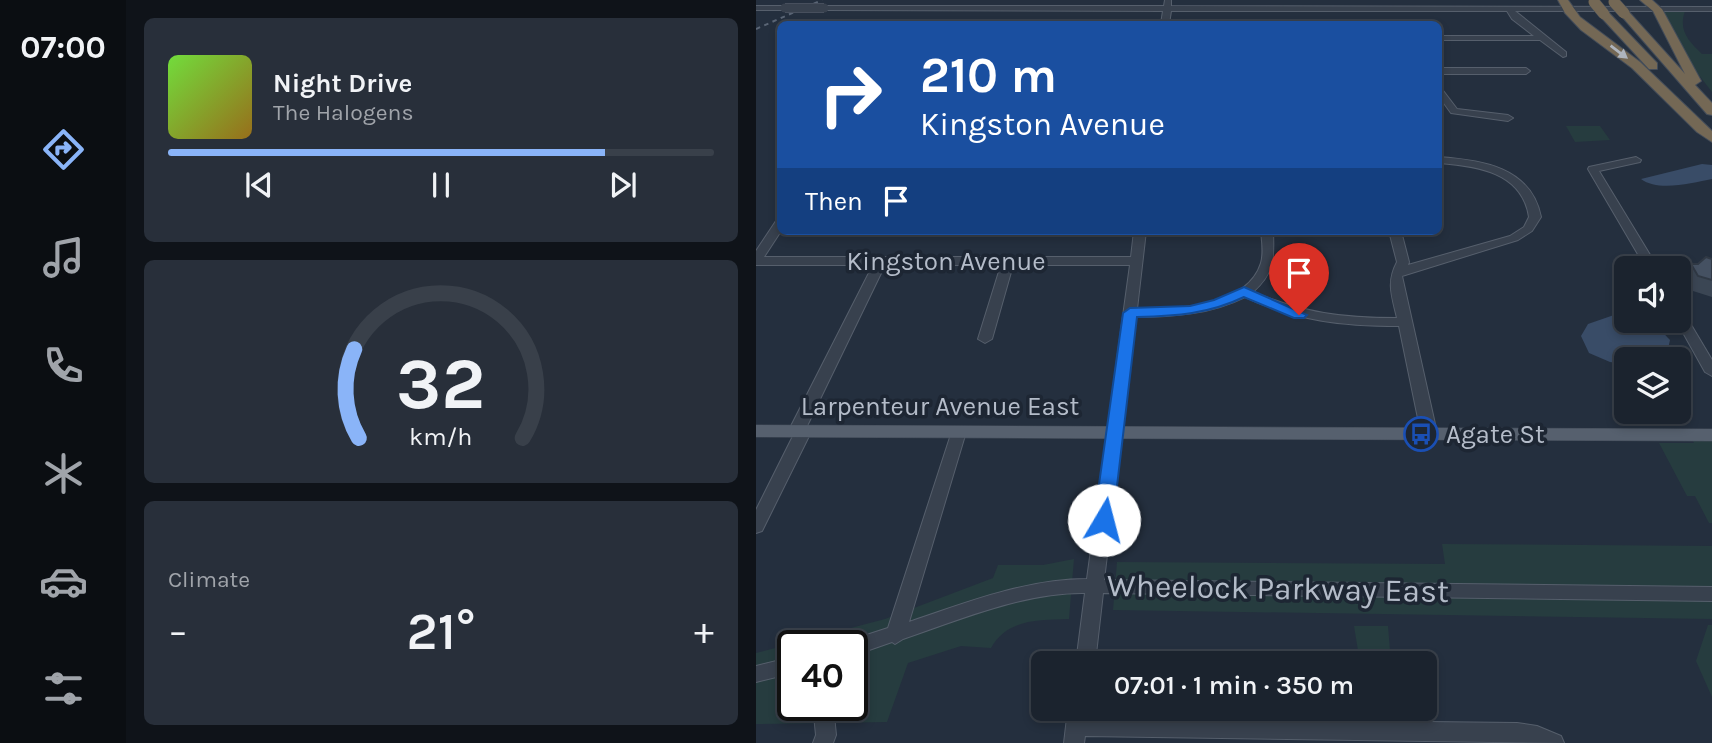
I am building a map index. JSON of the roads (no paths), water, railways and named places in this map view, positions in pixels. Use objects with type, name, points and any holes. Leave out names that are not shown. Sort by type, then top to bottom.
[{"type":"highway","points":[[1645,0],[1657,9],[1711,110]]},
{"type":"highway","points":[[1593,1],[1664,78],[1712,136]]},
{"type":"highway","points":[[1613,1],[1711,110]]},
{"type":"highway","points":[[1564,4],[1594,34],[1635,64],[1712,136]]},
{"type":"main road","name":"Larpenteur Avenue East","points":[[756,432],[1712,435]]},
{"type":"street","points":[[1446,0],[1451,9]]},
{"type":"street","points":[[756,8],[894,7],[1051,12],[1167,4],[1451,9],[1510,9],[1564,4],[1712,9]]},
{"type":"street","points":[[1510,9],[1516,17],[1563,54]]},
{"type":"street","points":[[1700,9],[1712,20]]},
{"type":"street","points":[[1442,38],[1544,38]]},
{"type":"street","points":[[1442,71],[1525,71]]},
{"type":"street","points":[[1442,93],[1454,111],[1508,118]]},
{"type":"street","points":[[1400,271],[1514,237],[1528,229],[1535,217],[1526,191],[1506,175],[1468,163],[1442,160]]},
{"type":"street","points":[[1636,160],[1593,169],[1645,256]]},
{"type":"street","points":[[756,260],[777,228]]},
{"type":"street","points":[[1087,651],[1139,235]]},
{"type":"street","points":[[1130,313],[1190,311],[1244,292],[1265,270],[1267,235]]},
{"type":"street","points":[[1396,235],[1404,262],[1395,279],[1429,433]]},
{"type":"street","name":"Kingston Avenue","points":[[756,260],[1136,261]]},
{"type":"street","points":[[756,527],[881,261]]},
{"type":"street","points":[[985,338],[1008,261]]},
{"type":"street","points":[[1244,292],[1284,310],[1315,318],[1405,322]]},
{"type":"street","points":[[1690,333],[1712,372]]},
{"type":"street","points":[[895,636],[958,432]]},
{"type":"street","name":"Wheelock Parkway East","points":[[868,644],[984,604],[1064,586],[1712,594]]},
{"type":"street","points":[[756,674],[777,669]]},
{"type":"street","points":[[823,743],[826,735],[824,721]]},
{"type":"street","points":[[1076,726],[1176,736],[1517,732],[1537,735],[1554,743]]},
{"type":"water","points":[[1702,164],[1712,165],[1712,179],[1666,186],[1641,179]]},
{"type":"water","points":[[1614,315],[1614,333],[1663,333],[1670,340],[1668,347],[1614,347],[1614,362],[1610,362],[1589,353],[1581,336],[1588,324]]},
{"type":"railway","points":[[756,29],[822,0]]},
{"type":"place","name":"Agate St","points":[[1421,434]]}]
